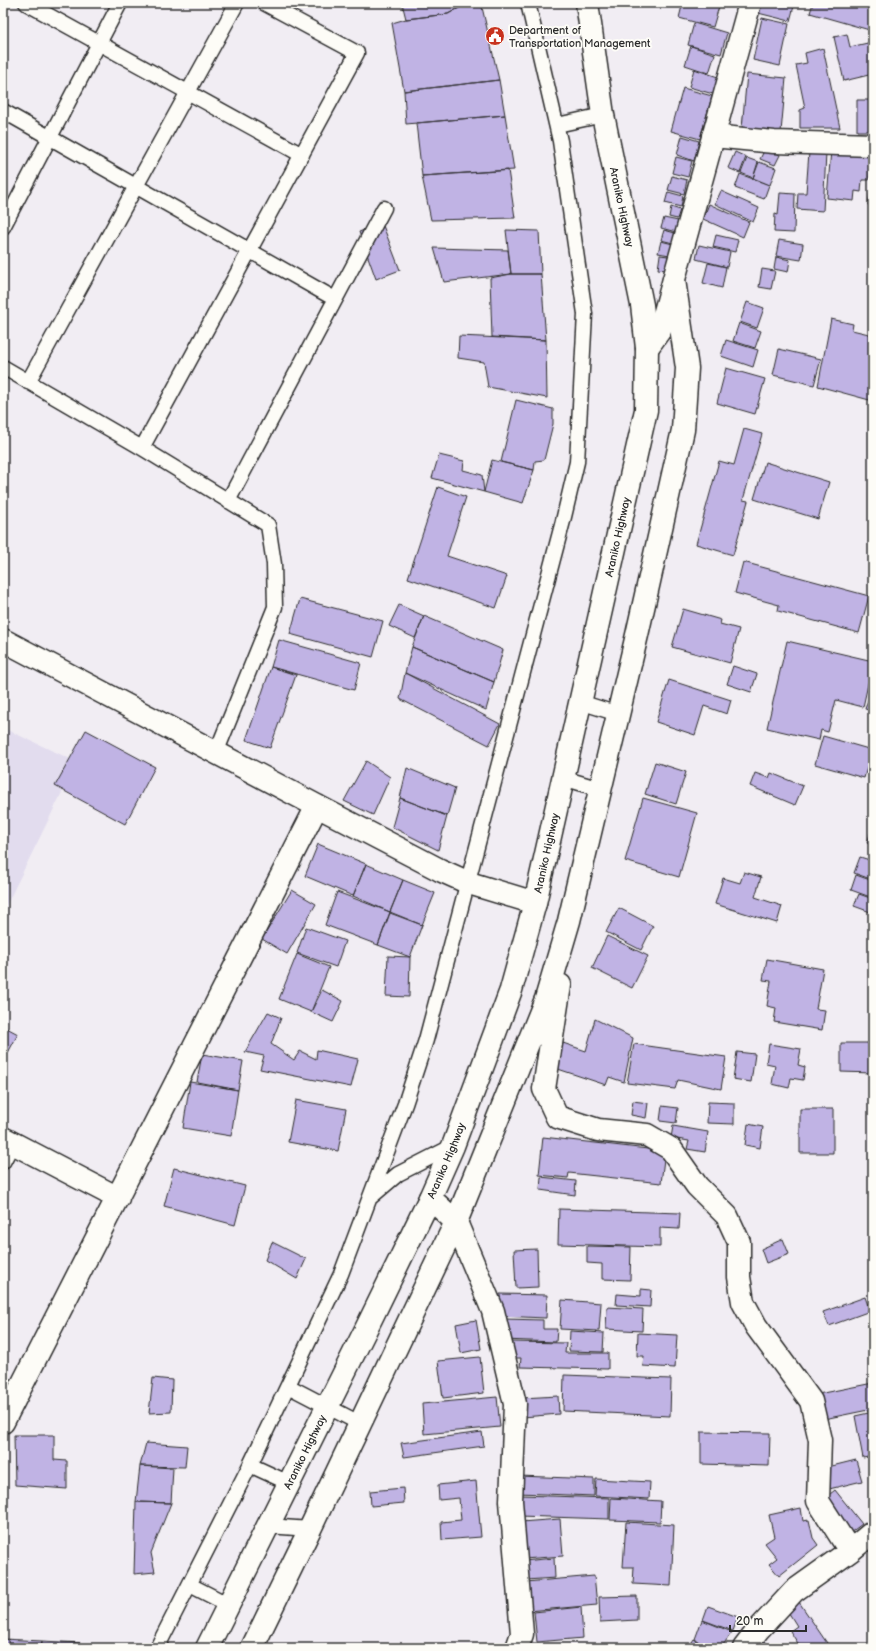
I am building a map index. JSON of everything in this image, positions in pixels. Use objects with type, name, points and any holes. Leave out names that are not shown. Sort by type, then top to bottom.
[{"type":"main road","name":"Araniko Highway","points":[[207,1648],[430,1198],[453,1146],[511,990],[536,903],[646,410],[647,348],[642,305],[603,115],[587,3]]},
{"type":"main road","points":[[647,348],[660,330],[750,3]]},
{"type":"main road","points":[[713,136],[774,142],[873,145]]},
{"type":"main road","points":[[252,1648],[361,1424],[456,1222],[546,999],[569,921],[683,430],[687,368],[674,280]]},
{"type":"main road","points":[[3,640],[440,870],[469,883],[536,903]]},
{"type":"main road","points":[[3,1422],[317,806]]},
{"type":"main road","points":[[569,921],[544,1089],[557,1117],[598,1130],[647,1135],[671,1149],[697,1186],[727,1216],[739,1242],[739,1277],[743,1302],[756,1326],[811,1401],[820,1440],[818,1501],[850,1551]]},
{"type":"main road","points":[[6,1148],[118,1198]]},
{"type":"main road","points":[[430,1198],[456,1222],[492,1310],[515,1404],[511,1501],[522,1634],[517,1648]]},
{"type":"main road","points":[[744,1648],[758,1630],[794,1591],[850,1551],[873,1532]]},
{"type":"lane","points":[[26,3],[302,155]]},
{"type":"lane","points":[[3,227],[120,3]]},
{"type":"lane","points":[[28,382],[237,3]]},
{"type":"lane","points":[[142,448],[357,53],[264,3]]},
{"type":"lane","points":[[156,1648],[190,1585],[250,1465],[341,1274],[405,1104],[426,1040],[469,883],[563,521],[576,462],[585,314],[557,125],[528,3]]},
{"type":"lane","points":[[3,111],[336,299]]},
{"type":"lane","points":[[557,125],[603,115]]},
{"type":"lane","points":[[228,501],[384,208]]},
{"type":"lane","points":[[3,367],[142,448],[268,525],[274,564],[275,607],[216,753]]},
{"type":"lane","points":[[580,702],[618,714]]},
{"type":"lane","points":[[563,778],[600,789]]},
{"type":"lane","points":[[370,1197],[398,1174],[453,1146]]},
{"type":"lane","points":[[288,1386],[361,1424]]},
{"type":"lane","points":[[250,1465],[289,1483]]},
{"type":"lane","points":[[268,1526],[310,1529]]},
{"type":"lane","points":[[190,1585],[229,1605]]},
{"type":"shaded area","points":[[3,728],[77,762],[3,912]]},
{"type":"building","points":[[402,3],[468,3],[448,14],[406,19]]},
{"type":"building","points":[[468,3],[481,3],[499,80],[404,91],[392,23],[406,19],[448,14]]},
{"type":"building","points":[[672,3],[720,3],[713,27],[679,18],[682,6]]},
{"type":"building","points":[[757,3],[800,3],[799,7],[794,6],[790,21],[754,12]]},
{"type":"building","points":[[813,3],[873,3],[873,31],[810,13]]},
{"type":"building","points":[[762,18],[789,24],[780,66],[753,60]]},
{"type":"building","points":[[694,23],[727,33],[721,54],[688,45]]},
{"type":"building","points":[[847,34],[850,47],[872,42],[873,74],[844,81],[834,37]]},
{"type":"building","points":[[691,46],[715,54],[709,73],[685,65]]},
{"type":"building","points":[[823,48],[840,128],[800,128],[800,110],[805,108],[796,65],[807,63],[805,53]]},
{"type":"building","points":[[694,69],[718,77],[713,94],[689,87]]},
{"type":"building","points":[[747,74],[786,78],[781,132],[742,128]]},
{"type":"building","points":[[499,80],[505,115],[406,124],[404,91]]},
{"type":"building","points":[[683,88],[712,96],[700,139],[671,131]]},
{"type":"building","points":[[857,100],[873,100],[873,131],[857,131]]},
{"type":"building","points":[[505,115],[514,170],[422,176],[416,123]]},
{"type":"building","points":[[682,136],[699,141],[694,161],[677,155]]},
{"type":"building","points":[[765,149],[780,155],[775,165],[760,159]]},
{"type":"building","points":[[831,150],[872,153],[869,180],[862,180],[861,192],[855,191],[854,201],[827,198]]},
{"type":"building","points":[[735,152],[746,157],[740,173],[728,168]]},
{"type":"building","points":[[809,152],[826,153],[823,211],[797,209],[798,193],[806,193]]},
{"type":"building","points":[[676,157],[692,161],[688,177],[672,173]]},
{"type":"building","points":[[747,158],[758,162],[753,178],[741,173]]},
{"type":"building","points":[[759,162],[776,168],[770,185],[753,178]]},
{"type":"building","points":[[508,170],[515,218],[431,220],[422,176]]},
{"type":"building","points":[[740,174],[769,185],[764,199],[735,188]]},
{"type":"building","points":[[672,176],[687,180],[684,194],[668,190]]},
{"type":"building","points":[[871,189],[873,190],[873,206],[868,205]]},
{"type":"building","points":[[721,191],[759,208],[753,222],[715,204]]},
{"type":"building","points":[[668,192],[683,196],[681,207],[665,203]]},
{"type":"building","points":[[780,193],[795,194],[794,233],[774,232],[775,214],[778,215]]},
{"type":"building","points":[[709,204],[749,222],[743,237],[703,219]]},
{"type":"building","points":[[671,207],[680,210],[677,219],[669,217]]},
{"type":"building","points":[[664,218],[678,221],[676,232],[661,228]]},
{"type":"building","points":[[382,223],[400,270],[376,279],[359,232]]},
{"type":"building","points":[[506,230],[539,231],[541,274],[511,274]]},
{"type":"building","points":[[664,230],[675,233],[673,243],[661,240]]},
{"type":"building","points":[[716,235],[738,240],[735,252],[713,247]]},
{"type":"building","points":[[779,240],[803,244],[801,260],[776,256]]},
{"type":"building","points":[[661,241],[673,244],[670,255],[658,253]]},
{"type":"building","points":[[699,245],[730,252],[727,267],[696,259]]},
{"type":"building","points":[[434,248],[508,250],[511,274],[444,282]]},
{"type":"building","points":[[660,255],[668,256],[666,270],[658,269]]},
{"type":"building","points":[[776,257],[790,260],[788,272],[774,269]]},
{"type":"building","points":[[708,263],[726,267],[722,288],[703,283]]},
{"type":"building","points":[[762,269],[775,271],[771,289],[759,287]]},
{"type":"building","points":[[511,274],[541,274],[546,340],[492,337],[490,278]]},
{"type":"building","points":[[747,302],[764,308],[757,328],[740,322]]},
{"type":"building","points":[[831,319],[853,324],[852,330],[873,335],[873,401],[818,386]]},
{"type":"building","points":[[739,323],[761,331],[755,348],[733,341]]},
{"type":"building","points":[[459,336],[546,340],[547,398],[488,387],[484,362],[458,358]]},
{"type":"building","points":[[726,340],[758,350],[753,367],[721,356]]},
{"type":"building","points":[[779,349],[821,359],[814,385],[773,375]]},
{"type":"building","points":[[726,368],[765,379],[755,414],[717,403]]},
{"type":"building","points":[[516,400],[553,409],[553,424],[544,460],[535,461],[534,470],[501,462]]},
{"type":"building","points":[[744,429],[762,434],[743,500],[748,501],[733,555],[696,544],[719,461],[734,465]]},
{"type":"building","points":[[439,455],[464,461],[463,470],[482,475],[484,492],[432,478]]},
{"type":"building","points":[[492,460],[534,470],[523,503],[484,492]]},
{"type":"building","points":[[765,462],[829,482],[818,519],[754,499]]},
{"type":"building","points":[[438,487],[466,497],[447,556],[507,576],[496,608],[408,578]]},
{"type":"building","points":[[743,562],[869,596],[859,633],[778,611],[779,605],[735,593]]},
{"type":"building","points":[[300,599],[383,621],[373,657],[290,634]]},
{"type":"building","points":[[399,605],[424,616],[415,638],[389,626]]},
{"type":"building","points":[[683,609],[721,620],[720,624],[739,629],[730,663],[672,647]]},
{"type":"building","points":[[424,616],[503,650],[494,682],[412,647]]},
{"type":"building","points":[[279,640],[361,663],[354,690],[271,667]]},
{"type":"building","points":[[787,641],[873,661],[863,707],[836,700],[828,732],[821,730],[819,740],[767,728]]},
{"type":"building","points":[[412,647],[494,682],[486,710],[405,673]]},
{"type":"building","points":[[733,666],[757,674],[751,692],[727,684]]},
{"type":"building","points":[[271,667],[296,675],[270,748],[246,740]]},
{"type":"building","points":[[405,673],[500,724],[489,745],[400,699]]},
{"type":"building","points":[[669,680],[731,700],[727,714],[704,706],[695,735],[656,722]]},
{"type":"building","points":[[873,685],[873,711],[865,709]]},
{"type":"building","points":[[86,730],[155,767],[125,824],[55,786]]},
{"type":"building","points":[[823,736],[872,750],[864,778],[815,764]]},
{"type":"building","points":[[366,761],[390,777],[373,815],[344,801]]},
{"type":"building","points":[[655,762],[686,772],[676,804],[645,794]]},
{"type":"building","points":[[407,768],[455,788],[447,816],[400,798]]},
{"type":"building","points":[[755,773],[769,778],[771,773],[803,786],[795,805],[750,786]]},
{"type":"building","points":[[400,798],[447,816],[438,850],[392,827]]},
{"type":"building","points":[[643,798],[697,813],[679,877],[625,861]]},
{"type":"building","points":[[873,825],[873,845],[867,843]]},
{"type":"building","points":[[318,844],[366,864],[353,896],[305,876]]},
{"type":"building","points":[[860,857],[873,861],[873,880],[854,873]]},
{"type":"building","points":[[366,864],[403,880],[390,912],[353,896]]},
{"type":"building","points":[[744,872],[761,877],[755,897],[782,906],[777,923],[715,904],[723,878],[740,883]]},
{"type":"building","points":[[856,875],[873,881],[873,898],[851,890]]},
{"type":"building","points":[[403,880],[435,893],[422,925],[390,912]]},
{"type":"building","points":[[292,890],[316,904],[287,954],[262,939]]},
{"type":"building","points":[[337,892],[390,912],[378,945],[325,925]]},
{"type":"building","points":[[859,894],[873,899],[873,913],[854,906]]},
{"type":"building","points":[[619,908],[653,926],[641,950],[606,932]]},
{"type":"building","points":[[390,913],[422,925],[410,957],[378,945]]},
{"type":"building","points":[[306,927],[345,941],[336,967],[297,953]]},
{"type":"building","points":[[607,936],[648,956],[632,988],[592,968]]},
{"type":"building","points":[[297,954],[329,967],[311,1012],[279,999]]},
{"type":"building","points":[[388,956],[410,957],[409,997],[386,996]]},
{"type":"building","points":[[767,959],[823,969],[816,1009],[825,1010],[822,1030],[774,1022],[776,1008],[767,1006],[771,981],[763,980]]},
{"type":"building","points":[[322,990],[343,1001],[333,1022],[311,1012]]},
{"type":"building","points":[[268,1012],[281,1018],[271,1044],[294,1060],[300,1051],[316,1059],[317,1050],[358,1059],[351,1087],[260,1069],[264,1056],[245,1052]]},
{"type":"building","points":[[595,1019],[633,1038],[624,1082],[609,1077],[606,1085],[555,1068],[563,1043],[586,1051]]},
{"type":"building","points":[[3,1026],[18,1034],[3,1062]]},
{"type":"building","points":[[841,1043],[873,1043],[873,1073],[841,1072]]},
{"type":"building","points":[[634,1044],[726,1057],[721,1089],[678,1080],[675,1089],[627,1083]]},
{"type":"building","points":[[769,1044],[801,1049],[798,1065],[805,1067],[803,1080],[791,1078],[789,1088],[772,1084],[775,1065],[766,1063]]},
{"type":"building","points":[[737,1052],[755,1054],[751,1082],[733,1079]]},
{"type":"building","points":[[202,1054],[243,1061],[238,1090],[197,1082]]},
{"type":"building","points":[[190,1082],[238,1090],[231,1136],[183,1128]]},
{"type":"building","points":[[296,1100],[346,1109],[338,1151],[288,1142]]},
{"type":"building","points":[[633,1101],[648,1103],[646,1118],[631,1115]]},
{"type":"building","points":[[708,1102],[734,1103],[734,1124],[707,1123]]},
{"type":"building","points":[[662,1106],[678,1108],[676,1123],[660,1121]]},
{"type":"building","points":[[800,1109],[833,1109],[833,1153],[800,1153]]},
{"type":"building","points":[[748,1124],[763,1127],[760,1148],[745,1145]]},
{"type":"building","points":[[673,1126],[708,1132],[705,1152],[687,1149],[689,1141],[671,1138]]},
{"type":"building","points":[[543,1137],[665,1151],[661,1183],[569,1173],[568,1178],[539,1175]]},
{"type":"building","points":[[174,1168],[245,1186],[235,1225],[164,1206]]},
{"type":"building","points":[[541,1177],[576,1181],[575,1195],[540,1190]]},
{"type":"building","points":[[559,1209],[680,1213],[679,1229],[660,1228],[660,1247],[558,1244]]},
{"type":"building","points":[[783,1239],[789,1254],[766,1263],[761,1249]]},
{"type":"building","points":[[272,1242],[306,1259],[297,1279],[265,1260]]},
{"type":"building","points":[[587,1246],[631,1247],[630,1280],[602,1279],[602,1264],[587,1263]]},
{"type":"building","points":[[537,1249],[538,1287],[516,1288],[514,1250]]},
{"type":"building","points":[[641,1289],[651,1290],[650,1307],[616,1305],[617,1294],[641,1296]]},
{"type":"building","points":[[500,1294],[547,1295],[546,1318],[499,1316]]},
{"type":"building","points":[[865,1297],[870,1311],[829,1326],[823,1312]]},
{"type":"building","points":[[562,1300],[601,1303],[599,1331],[560,1329]]},
{"type":"building","points":[[607,1307],[643,1309],[642,1331],[606,1329]]},
{"type":"building","points":[[504,1319],[543,1320],[543,1329],[557,1329],[556,1342],[503,1340]]},
{"type":"building","points":[[476,1320],[481,1349],[461,1353],[456,1324]]},
{"type":"building","points":[[570,1331],[604,1333],[603,1352],[569,1351]]},
{"type":"building","points":[[638,1333],[677,1335],[675,1368],[643,1366],[644,1356],[637,1356]]},
{"type":"building","points":[[511,1342],[566,1343],[565,1353],[608,1353],[608,1369],[520,1367],[521,1358],[510,1358]]},
{"type":"building","points":[[480,1357],[484,1393],[443,1398],[438,1361]]},
{"type":"building","points":[[564,1375],[671,1379],[670,1416],[563,1411]]},
{"type":"building","points":[[153,1378],[172,1380],[171,1412],[149,1413]]},
{"type":"building","points":[[873,1383],[873,1409],[824,1419],[818,1394]]},
{"type":"building","points":[[558,1396],[559,1414],[523,1417],[522,1398]]},
{"type":"building","points":[[497,1397],[500,1427],[424,1434],[422,1404]]},
{"type":"building","points":[[873,1412],[873,1456],[863,1458],[855,1416]]},
{"type":"building","points":[[482,1432],[484,1446],[404,1457],[401,1443]]},
{"type":"building","points":[[701,1432],[770,1433],[769,1466],[701,1464]]},
{"type":"building","points":[[14,1435],[54,1435],[54,1460],[67,1461],[67,1489],[15,1485]]},
{"type":"building","points":[[146,1443],[187,1446],[185,1467],[140,1466]]},
{"type":"building","points":[[856,1460],[862,1481],[825,1490],[824,1468]]},
{"type":"building","points":[[140,1466],[173,1468],[171,1503],[136,1502]]},
{"type":"building","points":[[520,1476],[594,1479],[594,1496],[519,1493]]},
{"type":"building","points":[[596,1479],[650,1482],[649,1499],[595,1496]]},
{"type":"building","points":[[476,1481],[481,1537],[442,1540],[441,1522],[461,1520],[459,1498],[439,1500],[438,1485]]},
{"type":"building","points":[[403,1488],[404,1503],[371,1506],[370,1491]]},
{"type":"building","points":[[835,1490],[862,1524],[850,1533],[824,1499]]},
{"type":"building","points":[[520,1495],[609,1498],[609,1519],[519,1516]]},
{"type":"building","points":[[611,1498],[661,1501],[660,1522],[610,1520]]},
{"type":"building","points":[[136,1502],[171,1503],[151,1553],[155,1572],[134,1574]]},
{"type":"building","points":[[801,1508],[803,1521],[809,1520],[813,1538],[818,1545],[779,1576],[769,1564],[777,1558],[765,1543],[774,1537],[769,1515]]},
{"type":"building","points":[[560,1519],[563,1556],[524,1559],[521,1522]]},
{"type":"building","points":[[626,1522],[674,1525],[671,1586],[633,1584],[634,1567],[623,1567]]},
{"type":"building","points":[[554,1558],[555,1578],[526,1580],[524,1561]]},
{"type":"building","points":[[594,1576],[597,1605],[528,1611],[526,1582]]},
{"type":"building","points":[[637,1596],[637,1620],[600,1622],[599,1597]]},
{"type":"building","points":[[799,1602],[829,1646],[826,1648],[801,1648],[790,1631],[797,1626],[787,1610]]},
{"type":"building","points":[[708,1606],[738,1617],[733,1631],[703,1620]]},
{"type":"building","points":[[581,1607],[583,1638],[537,1642],[534,1612]]},
{"type":"building","points":[[702,1620],[732,1632],[721,1648],[707,1648],[695,1639]]},
{"type":"building","points":[[3,1639],[42,1641],[41,1648],[3,1648]]},
{"type":"building","points":[[694,1639],[706,1648],[688,1648]]},
{"type":"building","points":[[42,1641],[81,1643],[81,1648],[41,1648]]},
{"type":"building","points":[[765,1641],[772,1648],[758,1648]]},
{"type":"place","name":"Department of Transportation Management","points":[[495,36]]}]
